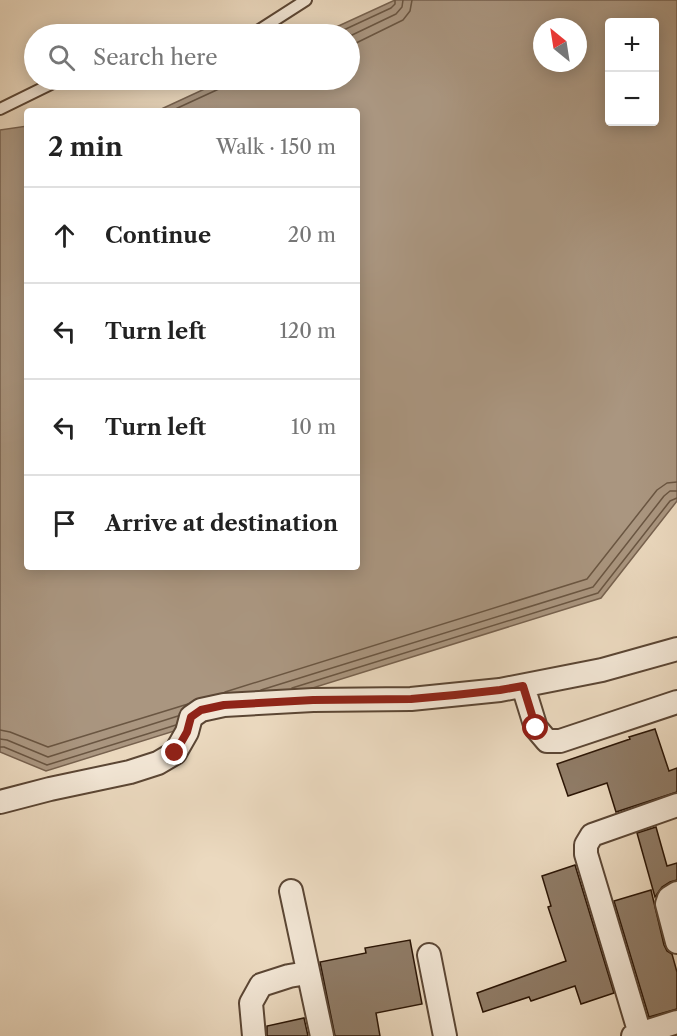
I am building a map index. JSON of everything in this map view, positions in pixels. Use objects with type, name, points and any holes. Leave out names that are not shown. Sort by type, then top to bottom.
[{"type":"street","points":[[0,802],[130,772],[158,763],[175,753],[187,732],[191,717],[201,710],[224,705],[313,700],[411,699],[466,694],[523,686],[602,670],[677,649]]},
{"type":"street","points":[[523,686],[536,728],[547,741],[560,741],[677,702]]},
{"type":"street","points":[[677,805],[592,836],[586,845],[586,854],[636,1035],[677,1022]]},
{"type":"street","points":[[291,891],[322,1036]]},
{"type":"street","points":[[677,893],[669,898],[667,904],[677,942]]},
{"type":"street","points":[[429,955],[445,1036]]},
{"type":"street","points":[[255,1036],[251,1003],[261,985],[307,973]]},
{"type":"lane","points":[[269,24],[306,0]]},
{"type":"lane","points":[[0,109],[39,90]]},
{"type":"water","points":[[395,0],[677,0],[677,501],[601,598],[46,771],[0,752],[0,130],[24,126],[24,570],[360,570],[360,108],[163,108],[202,90],[360,90],[360,24],[343,24]]},
{"type":"building","points":[[655,729],[669,771],[677,768],[677,792],[616,812],[607,783],[568,796],[557,764]]},
{"type":"building","points":[[656,827],[667,866],[677,863],[677,880],[662,887],[655,897],[637,833]]},
{"type":"building","points":[[575,865],[614,993],[581,1004],[575,986],[531,1001],[529,997],[483,1012],[477,993],[566,961],[548,907],[551,906],[542,876]]},
{"type":"building","points":[[651,890],[664,945],[672,954],[677,972],[677,1009],[649,1017],[614,901]]},
{"type":"building","points":[[410,940],[422,1004],[376,1013],[380,1036],[335,1036],[320,962],[366,953],[365,948]]},
{"type":"building","points":[[304,1018],[308,1036],[267,1036],[267,1026]]},
{"type":"route","points":[[175,753],[187,732],[191,717],[201,710],[224,705],[313,700],[411,699],[523,686],[536,728]]}]
